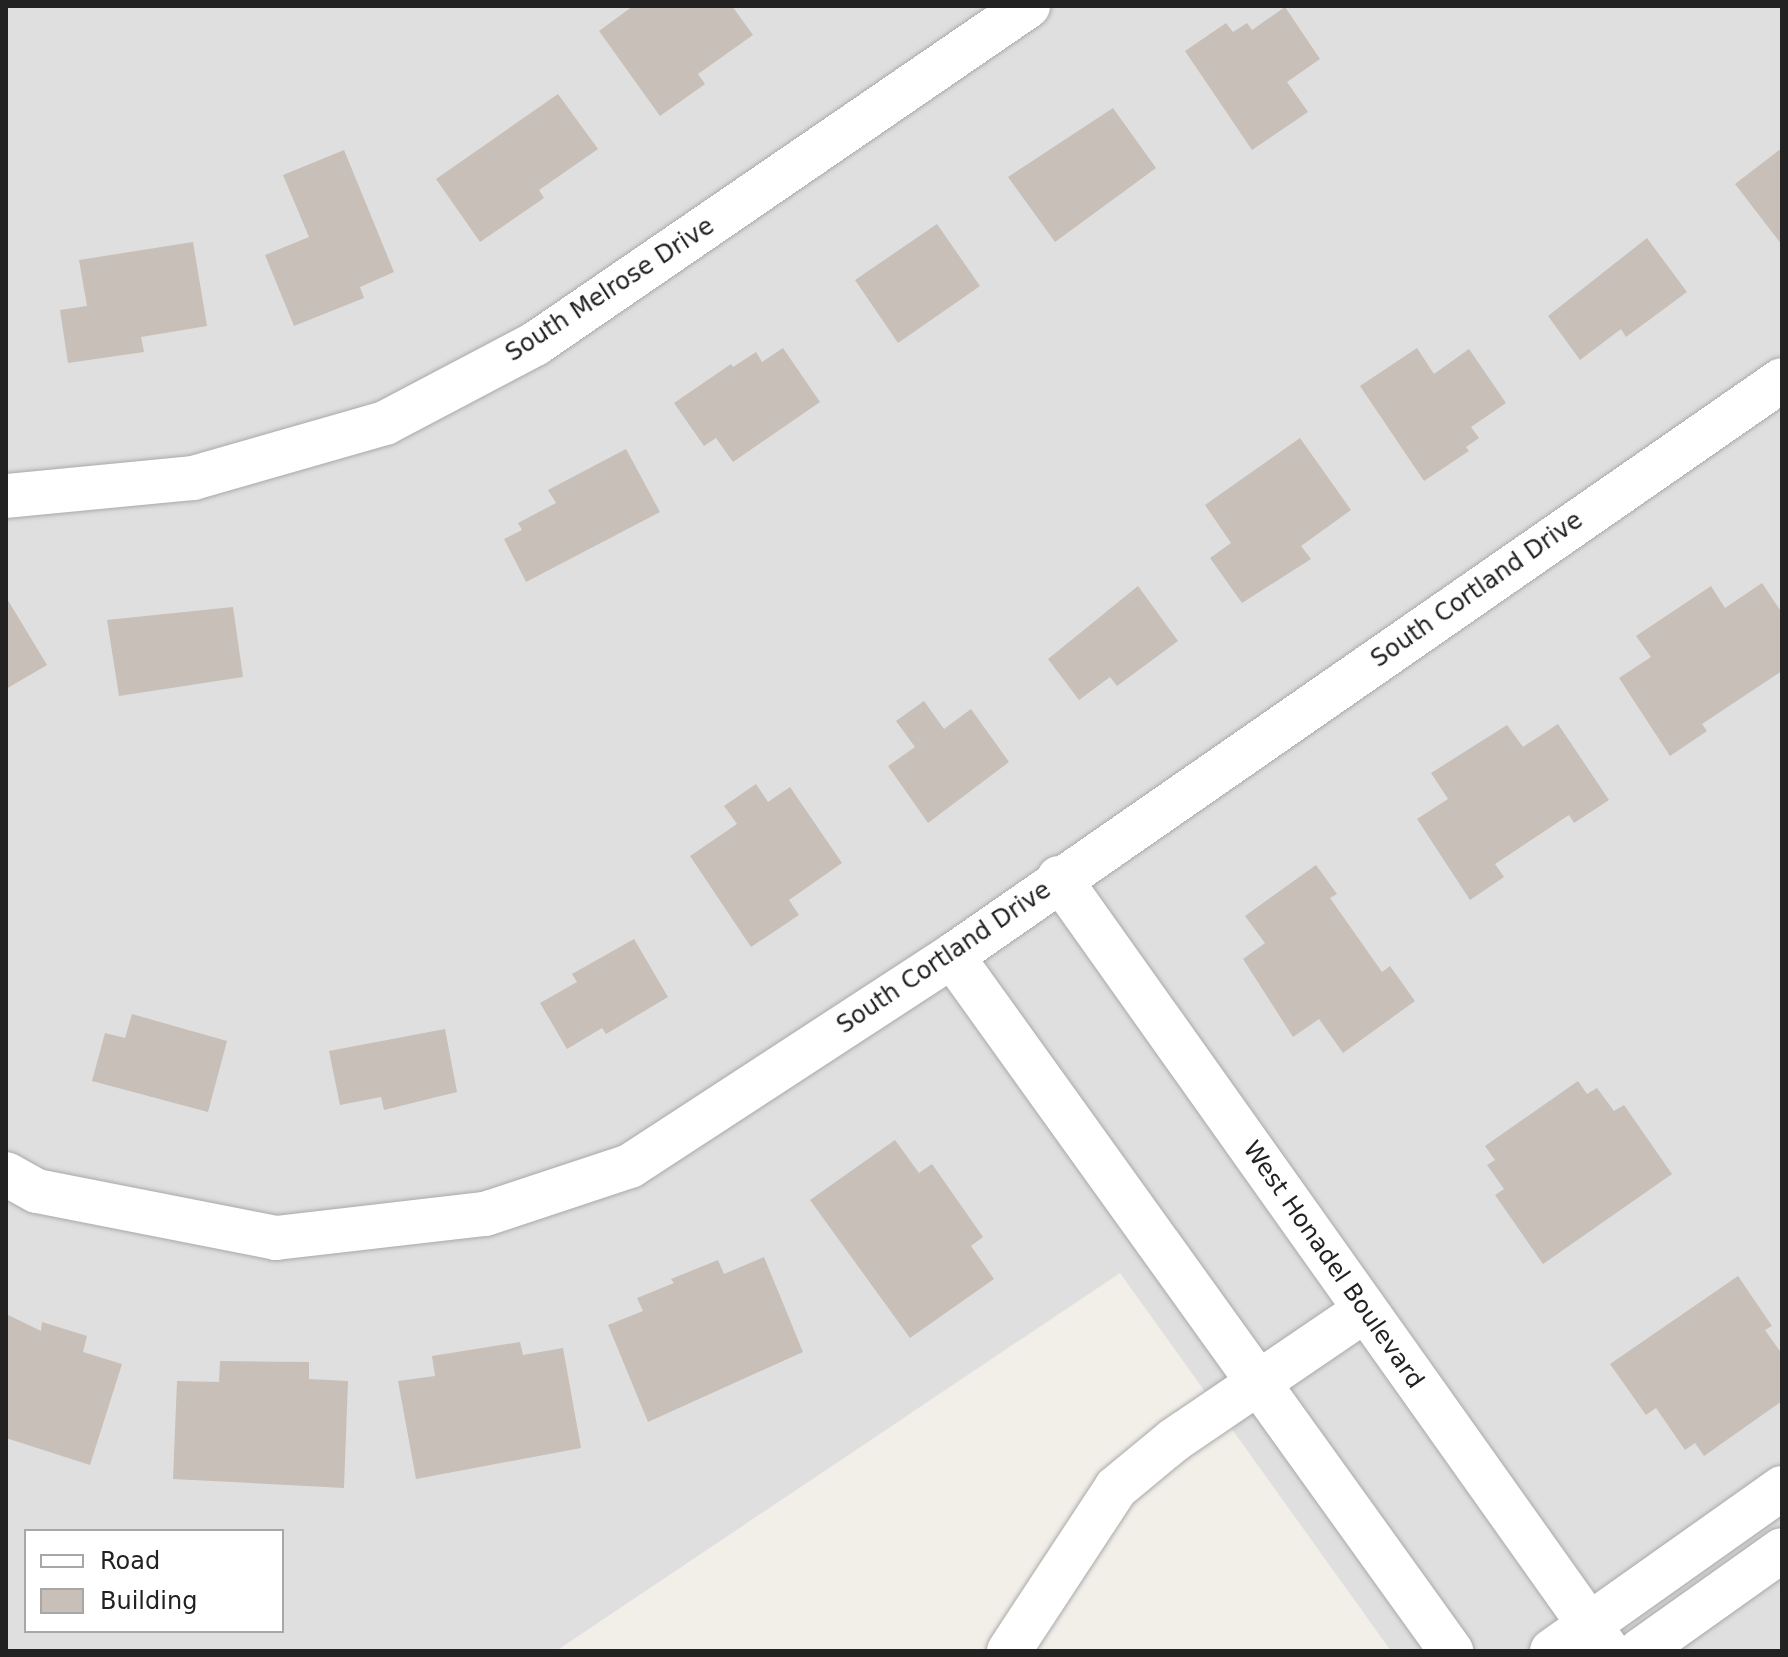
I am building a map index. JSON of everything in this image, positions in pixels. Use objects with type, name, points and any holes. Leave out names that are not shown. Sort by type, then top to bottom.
[{"type":"street","name":"South Melrose Drive","points":[[6,496],[193,478],[385,423],[535,344],[1028,6]]},
{"type":"street","name":"South Cortland Drive","points":[[6,1174],[37,1191],[276,1238],[485,1214],[630,1166],[952,956],[1059,878],[1782,380]]},
{"type":"street","name":"West Honadel Boulevard","points":[[1059,878],[1598,1638]]},
{"type":"street","points":[[952,956],[1451,1651]]},
{"type":"street","points":[[1009,1651],[1116,1488],[1174,1440],[1261,1385],[1365,1310]]},
{"type":"street","points":[[1552,1651],[1598,1638],[1782,1488]]},
{"type":"street","points":[[1640,1651],[1782,1550]]},
{"type":"shaded area","points":[[6,6],[1782,6],[1782,1651],[1391,1651],[1120,1273],[556,1651],[6,1651]]},
{"type":"building","points":[[633,6],[732,6],[753,35],[698,74],[705,84],[660,116],[599,31]]},
{"type":"building","points":[[1285,7],[1320,59],[1287,82],[1308,112],[1252,150],[1185,51],[1226,23],[1233,32],[1247,23],[1252,30]]},
{"type":"building","points":[[558,94],[598,149],[539,190],[544,198],[480,242],[436,179]]},
{"type":"building","points":[[1113,108],[1156,168],[1055,242],[1008,177]]},
{"type":"building","points":[[1782,148],[1782,245],[1735,184]]},
{"type":"building","points":[[344,150],[394,272],[360,287],[364,298],[294,326],[265,255],[309,237],[283,175]]},
{"type":"building","points":[[937,224],[980,286],[898,343],[855,280]]},
{"type":"building","points":[[1647,238],[1687,292],[1626,337],[1621,329],[1580,360],[1548,316]]},
{"type":"building","points":[[193,242],[207,326],[141,337],[144,352],[68,363],[60,310],[87,306],[79,260]]},
{"type":"building","points":[[783,348],[820,402],[733,462],[716,438],[704,446],[674,403],[731,364],[733,367],[756,352],[762,362]]},
{"type":"building","points":[[1417,348],[1434,374],[1469,349],[1506,403],[1471,427],[1479,438],[1466,447],[1469,451],[1424,481],[1360,386]]},
{"type":"building","points":[[1300,438],[1351,510],[1301,546],[1311,559],[1242,603],[1210,558],[1231,543],[1205,505]]},
{"type":"building","points":[[626,449],[660,512],[526,582],[504,539],[522,530],[518,523],[556,503],[548,490]]},
{"type":"building","points":[[1762,583],[1782,613],[1782,671],[1702,724],[1707,731],[1670,756],[1619,678],[1651,657],[1636,636],[1711,586],[1725,608]]},
{"type":"building","points":[[1138,586],[1178,641],[1117,686],[1110,677],[1079,700],[1048,659]]},
{"type":"building","points":[[6,597],[47,665],[6,689]]},
{"type":"building","points":[[233,607],[243,677],[119,696],[107,620]]},
{"type":"building","points":[[924,701],[944,729],[971,709],[1009,762],[928,823],[888,766],[915,747],[896,721]]},
{"type":"building","points":[[1558,724],[1609,800],[1574,823],[1569,815],[1495,864],[1504,877],[1470,900],[1417,819],[1448,799],[1431,773],[1507,725],[1523,747]]},
{"type":"building","points":[[756,784],[768,802],[790,787],[842,863],[789,900],[799,915],[751,947],[690,856],[737,824],[724,806]]},
{"type":"building","points":[[1316,865],[1337,894],[1330,898],[1382,972],[1390,966],[1415,1001],[1343,1053],[1319,1019],[1293,1037],[1243,959],[1265,943],[1245,916]]},
{"type":"building","points":[[634,939],[668,997],[606,1034],[602,1028],[567,1049],[540,1003],[577,982],[572,974]]},
{"type":"building","points":[[132,1014],[227,1041],[208,1112],[92,1081],[105,1033],[125,1038]]},
{"type":"building","points":[[445,1029],[457,1092],[384,1110],[381,1097],[340,1105],[329,1051]]},
{"type":"building","points":[[1578,1081],[1587,1094],[1597,1088],[1614,1111],[1624,1105],[1672,1174],[1543,1264],[1495,1195],[1504,1189],[1487,1165],[1495,1160],[1485,1146]]},
{"type":"building","points":[[895,1140],[919,1173],[932,1164],[983,1237],[971,1246],[994,1279],[910,1338],[810,1200]]},
{"type":"building","points":[[764,1257],[803,1352],[648,1422],[608,1325],[643,1311],[637,1298],[674,1283],[671,1279],[718,1260],[724,1274]]},
{"type":"building","points":[[1738,1276],[1772,1326],[1765,1330],[1782,1354],[1782,1401],[1704,1456],[1695,1443],[1685,1450],[1656,1408],[1646,1415],[1610,1364]]},
{"type":"building","points":[[6,1314],[41,1331],[42,1322],[87,1336],[83,1352],[122,1364],[90,1465],[6,1438]]},
{"type":"building","points":[[520,1342],[523,1355],[563,1348],[581,1448],[416,1479],[398,1381],[435,1376],[432,1356]]},
{"type":"building","points":[[220,1361],[309,1362],[309,1379],[348,1381],[344,1488],[173,1479],[177,1381],[219,1382]]}]
